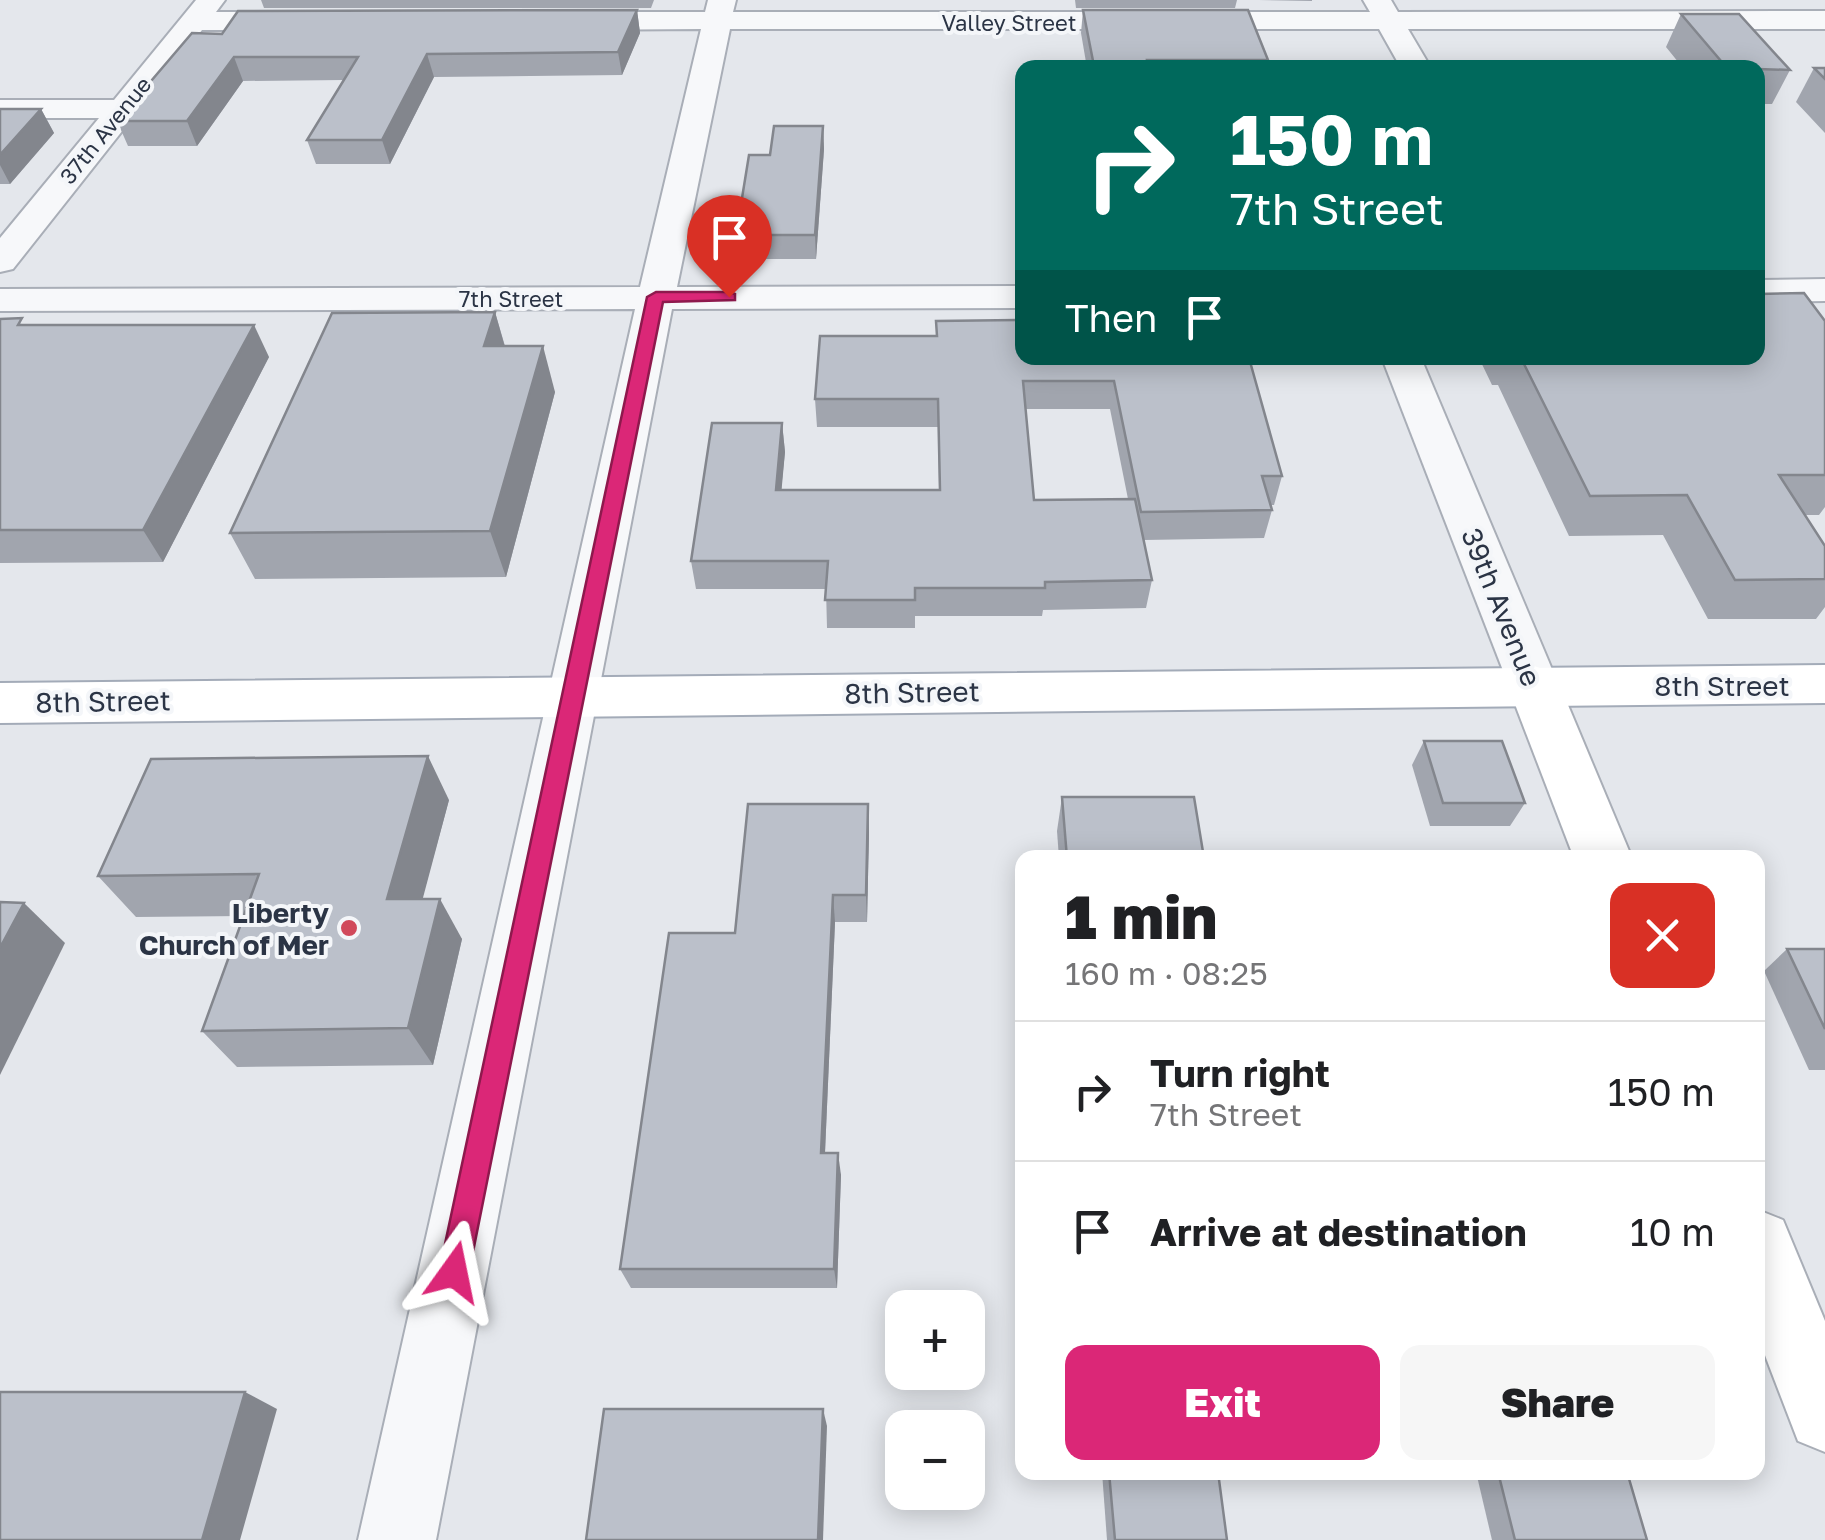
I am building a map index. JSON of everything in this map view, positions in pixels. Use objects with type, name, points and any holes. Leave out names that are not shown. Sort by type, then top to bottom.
[{"type":"main road","name":"8th Street","points":[[0,702],[1825,684]]},
{"type":"main road","name":"39th Avenue","points":[[1534,686],[1600,850]]},
{"type":"main road","points":[[1765,1263],[1825,1414]]},
{"type":"street","points":[[1818,0],[1825,6]]},
{"type":"street","points":[[202,10],[329,21]]},
{"type":"street","name":"37th Avenue","points":[[0,261],[202,10]]},
{"type":"street","points":[[398,1540],[719,11]]},
{"type":"street","name":"Valley Street","points":[[542,21],[719,11],[1384,11],[1825,20]]},
{"type":"street","points":[[1384,11],[1412,60]]},
{"type":"street","points":[[0,109],[120,109]]},
{"type":"street","points":[[1765,291],[1825,290]]},
{"type":"street","name":"7th Street","points":[[0,300],[1015,297]]},
{"type":"street","name":"39th Avenue","points":[[1404,365],[1534,686]]},
{"type":"building","points":[[637,10],[618,52],[427,54],[382,140],[307,140],[358,57],[234,57],[187,121],[117,121],[192,33],[222,34],[238,11]]},
{"type":"building","points":[[1083,10],[1248,10],[1268,60],[1147,60],[1093,60]]},
{"type":"building","points":[[1681,14],[1739,14],[1790,70],[1765,69],[1765,60],[1720,60]]},
{"type":"building","points":[[0,109],[41,109],[0,155]]},
{"type":"building","points":[[774,126],[823,126],[815,235],[736,235],[749,155],[770,155]]},
{"type":"building","points":[[1804,293],[1825,321],[1825,475],[1779,475],[1825,546],[1825,579],[1735,580],[1687,495],[1590,496],[1524,365],[1765,365],[1765,294]]},
{"type":"building","points":[[495,312],[484,346],[543,346],[490,531],[230,533],[332,313]]},
{"type":"building","points":[[22,318],[18,325],[254,325],[143,530],[0,530],[0,319]]},
{"type":"building","points":[[1015,320],[1015,365],[1251,365],[1282,476],[1262,476],[1272,510],[1141,512],[1114,381],[1023,381],[1034,500],[1135,499],[1152,580],[1045,582],[1045,588],[915,588],[915,600],[825,600],[828,561],[691,561],[712,423],[782,423],[776,490],[940,490],[938,399],[815,399],[820,336],[937,336],[936,321]]},
{"type":"building","points":[[1424,741],[1502,741],[1525,803],[1443,803]]},
{"type":"building","name":"Liberty Church of Mer","points":[[428,756],[387,899],[440,899],[408,1028],[202,1031],[259,874],[98,876],[151,759]]},
{"type":"building","points":[[1062,797],[1194,797],[1203,850],[1066,850]]},
{"type":"building","points":[[748,804],[868,804],[866,895],[833,895],[821,1153],[838,1153],[834,1269],[620,1269],[669,933],[735,933]]},
{"type":"building","points":[[0,902],[24,903],[0,948]]},
{"type":"building","points":[[1787,949],[1825,949],[1825,1029]]},
{"type":"building","points":[[0,1392],[245,1392],[202,1540],[0,1540]]},
{"type":"building","points":[[604,1409],[823,1409],[818,1540],[586,1540]]},
{"type":"building","points":[[1110,1480],[1219,1480],[1227,1540],[1115,1540]]},
{"type":"building","points":[[1500,1480],[1629,1480],[1647,1540],[1515,1540]]},
{"type":"place","name":"Liberty Church of Mer","points":[[349,928]]},
{"type":"route","points":[[454,1272],[656,297],[729,297]]}]
